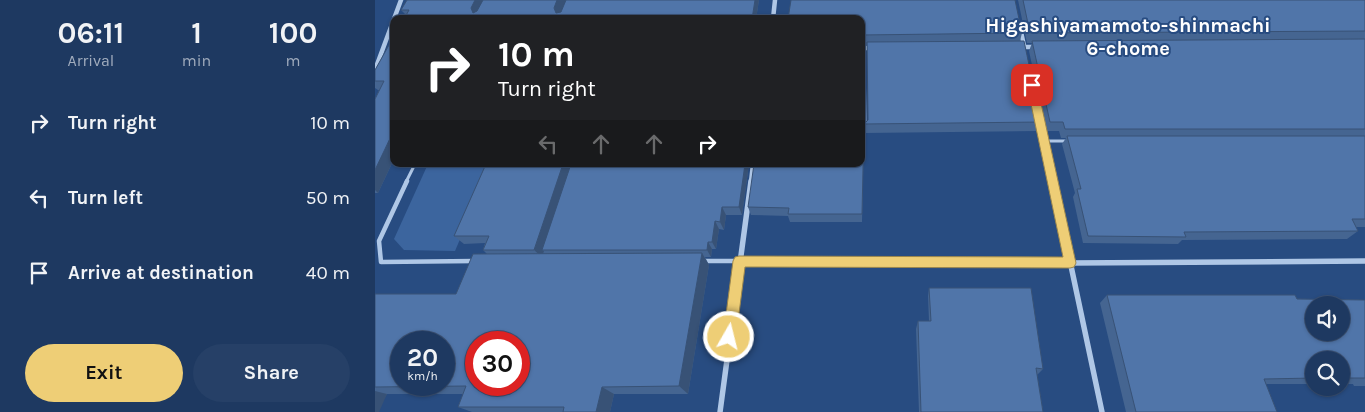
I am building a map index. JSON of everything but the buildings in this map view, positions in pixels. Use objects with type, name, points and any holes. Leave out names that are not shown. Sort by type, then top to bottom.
[{"type":"street","points":[[395,15],[401,0]]},
{"type":"street","points":[[773,15],[775,0]]},
{"type":"street","points":[[1018,19],[1027,56]]},
{"type":"street","points":[[375,70],[390,30]]},
{"type":"street","points":[[1015,47],[1044,47]]},
{"type":"street","points":[[865,48],[883,48]]},
{"type":"street","points":[[1038,113],[1102,412]]},
{"type":"street","points":[[720,412],[753,167]]},
{"type":"street","points":[[739,261],[1070,263],[1365,261]]},
{"type":"lane","points":[[1044,141],[1073,141]]},
{"type":"lane","points":[[414,167],[379,242],[381,262],[477,261]]},
{"type":"lane","points":[[701,261],[739,261]]},
{"type":"shaded area","points":[[427,167],[491,167],[455,251],[404,250],[394,239]]},
{"type":"district","name":"Higashiyamamoto-shinmachi 6-chome","points":[[1128,36]]},
{"type":"route","points":[[729,337],[739,261],[1070,263],[1032,85]]}]
